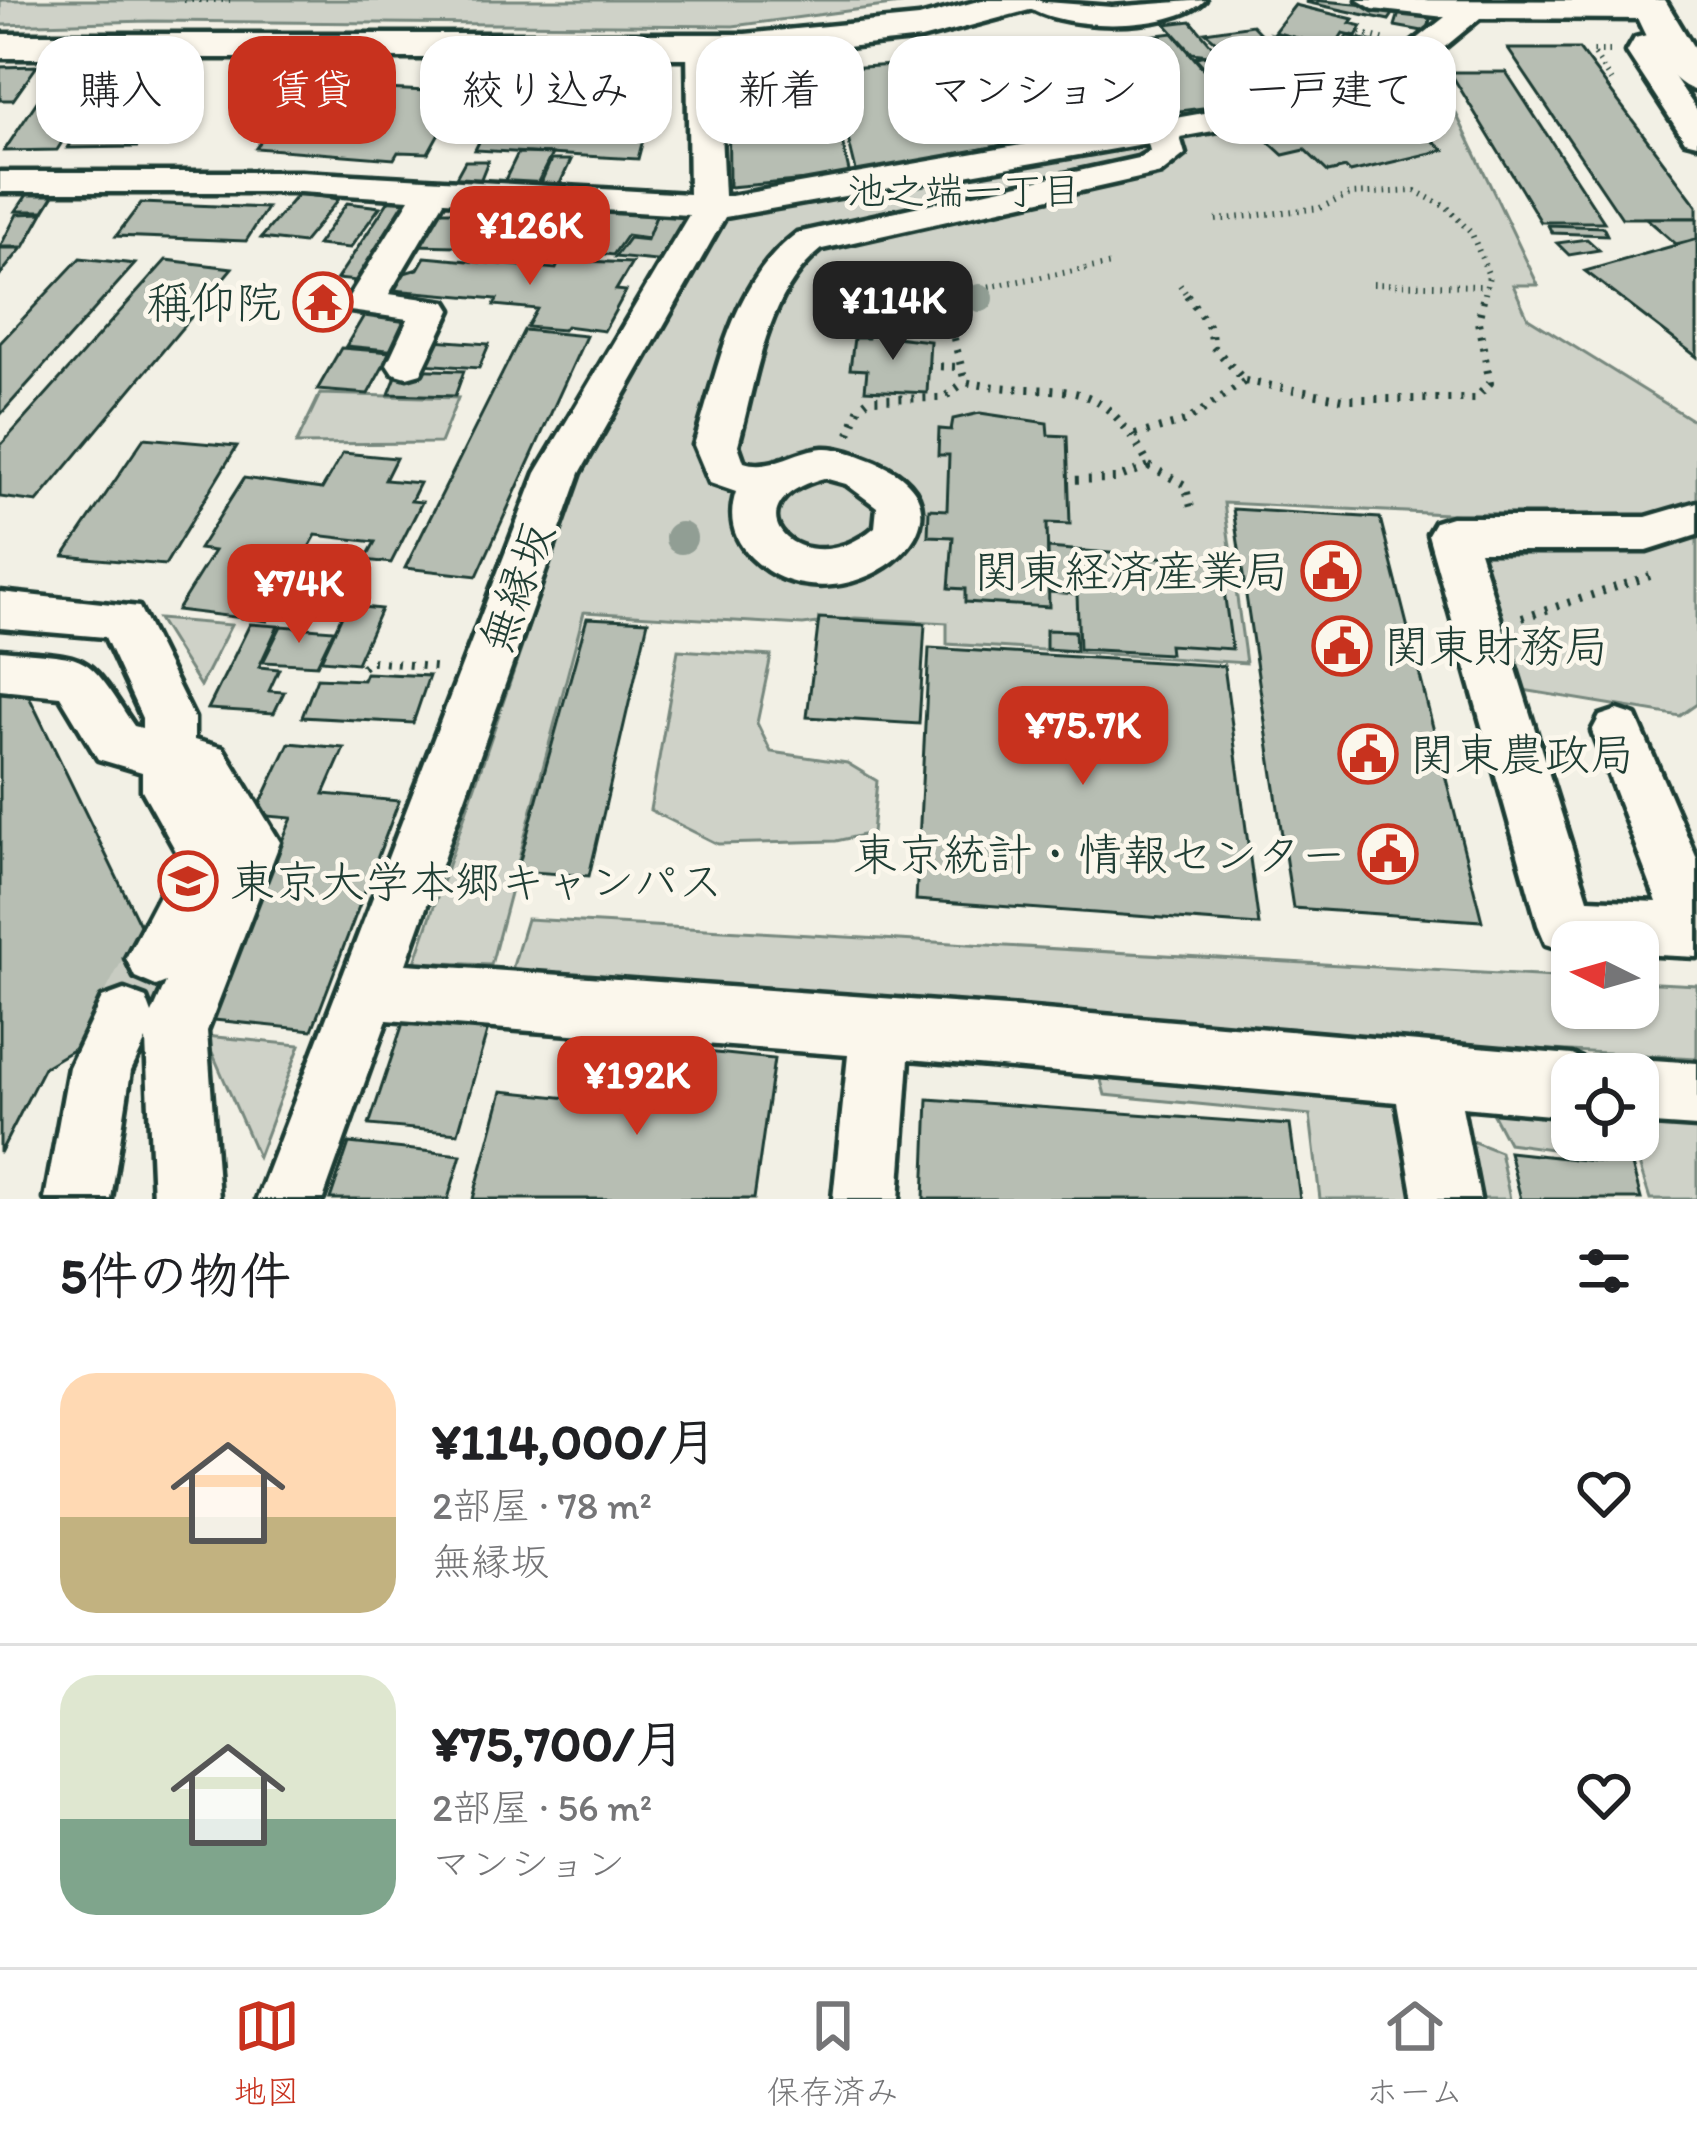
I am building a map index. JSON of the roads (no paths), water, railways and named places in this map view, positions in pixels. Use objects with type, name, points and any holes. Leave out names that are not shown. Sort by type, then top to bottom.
[{"type":"main road","points":[[856,36],[904,30],[1024,0]]},
{"type":"main road","points":[[1669,15],[1697,79]]},
{"type":"main road","points":[[0,46],[696,47]]},
{"type":"street","points":[[1035,0],[1085,18],[1123,18],[1190,0]]},
{"type":"street","points":[[1373,0],[1669,15]]},
{"type":"street","points":[[1180,114],[1368,94],[1472,4]]},
{"type":"street","points":[[1669,15],[1642,52],[1697,134]]},
{"type":"street","points":[[704,144],[705,206]]},
{"type":"street","points":[[0,182],[300,182],[731,208],[1031,144]]},
{"type":"street","points":[[765,485],[754,501],[751,519],[757,537],[771,552],[804,566],[843,566],[884,547],[895,531],[899,514],[884,483],[867,472],[838,464],[801,465],[765,485],[726,472],[716,446],[762,293],[784,261],[809,242],[1150,166],[1168,154],[1165,144]]},
{"type":"street","points":[[406,364],[432,310],[364,303],[433,190]]},
{"type":"street","name":"無縁坂","points":[[290,1199],[558,473],[707,220],[705,206]]},
{"type":"street","points":[[1618,731],[1697,930],[1568,925],[1450,534],[1648,534],[1697,518]]},
{"type":"street","points":[[0,610],[122,620],[148,671],[168,718],[169,790],[204,847],[206,863],[156,958]]},
{"type":"street","points":[[0,670],[75,676],[117,745],[204,764],[252,842],[176,1031],[186,1199]]},
{"type":"street","points":[[367,990],[1551,1084]]},
{"type":"street","points":[[78,1199],[100,1067],[124,1019]]},
{"type":"street","points":[[866,1199],[881,1028]]},
{"type":"street","points":[[1424,1075],[1447,1199]]},
{"type":"street","points":[[1659,1092],[1697,1095]]},
{"type":"tunnel","points":[[124,1019],[156,958]]},
{"type":"place","name":"稱仰院","points":[[323,302]]},
{"type":"place","name":"関東経済産業局","points":[[1331,571]]},
{"type":"place","name":"関東財務局","points":[[1342,646]]},
{"type":"place","name":"関東農政局","points":[[1368,754]]},
{"type":"place","name":"東京統計・情報センター","points":[[1388,854]]},
{"type":"place","name":"東京大学本郷キャンパス","points":[[188,881]]},
{"type":"district","name":"池之端一丁目","points":[[964,190]]}]
